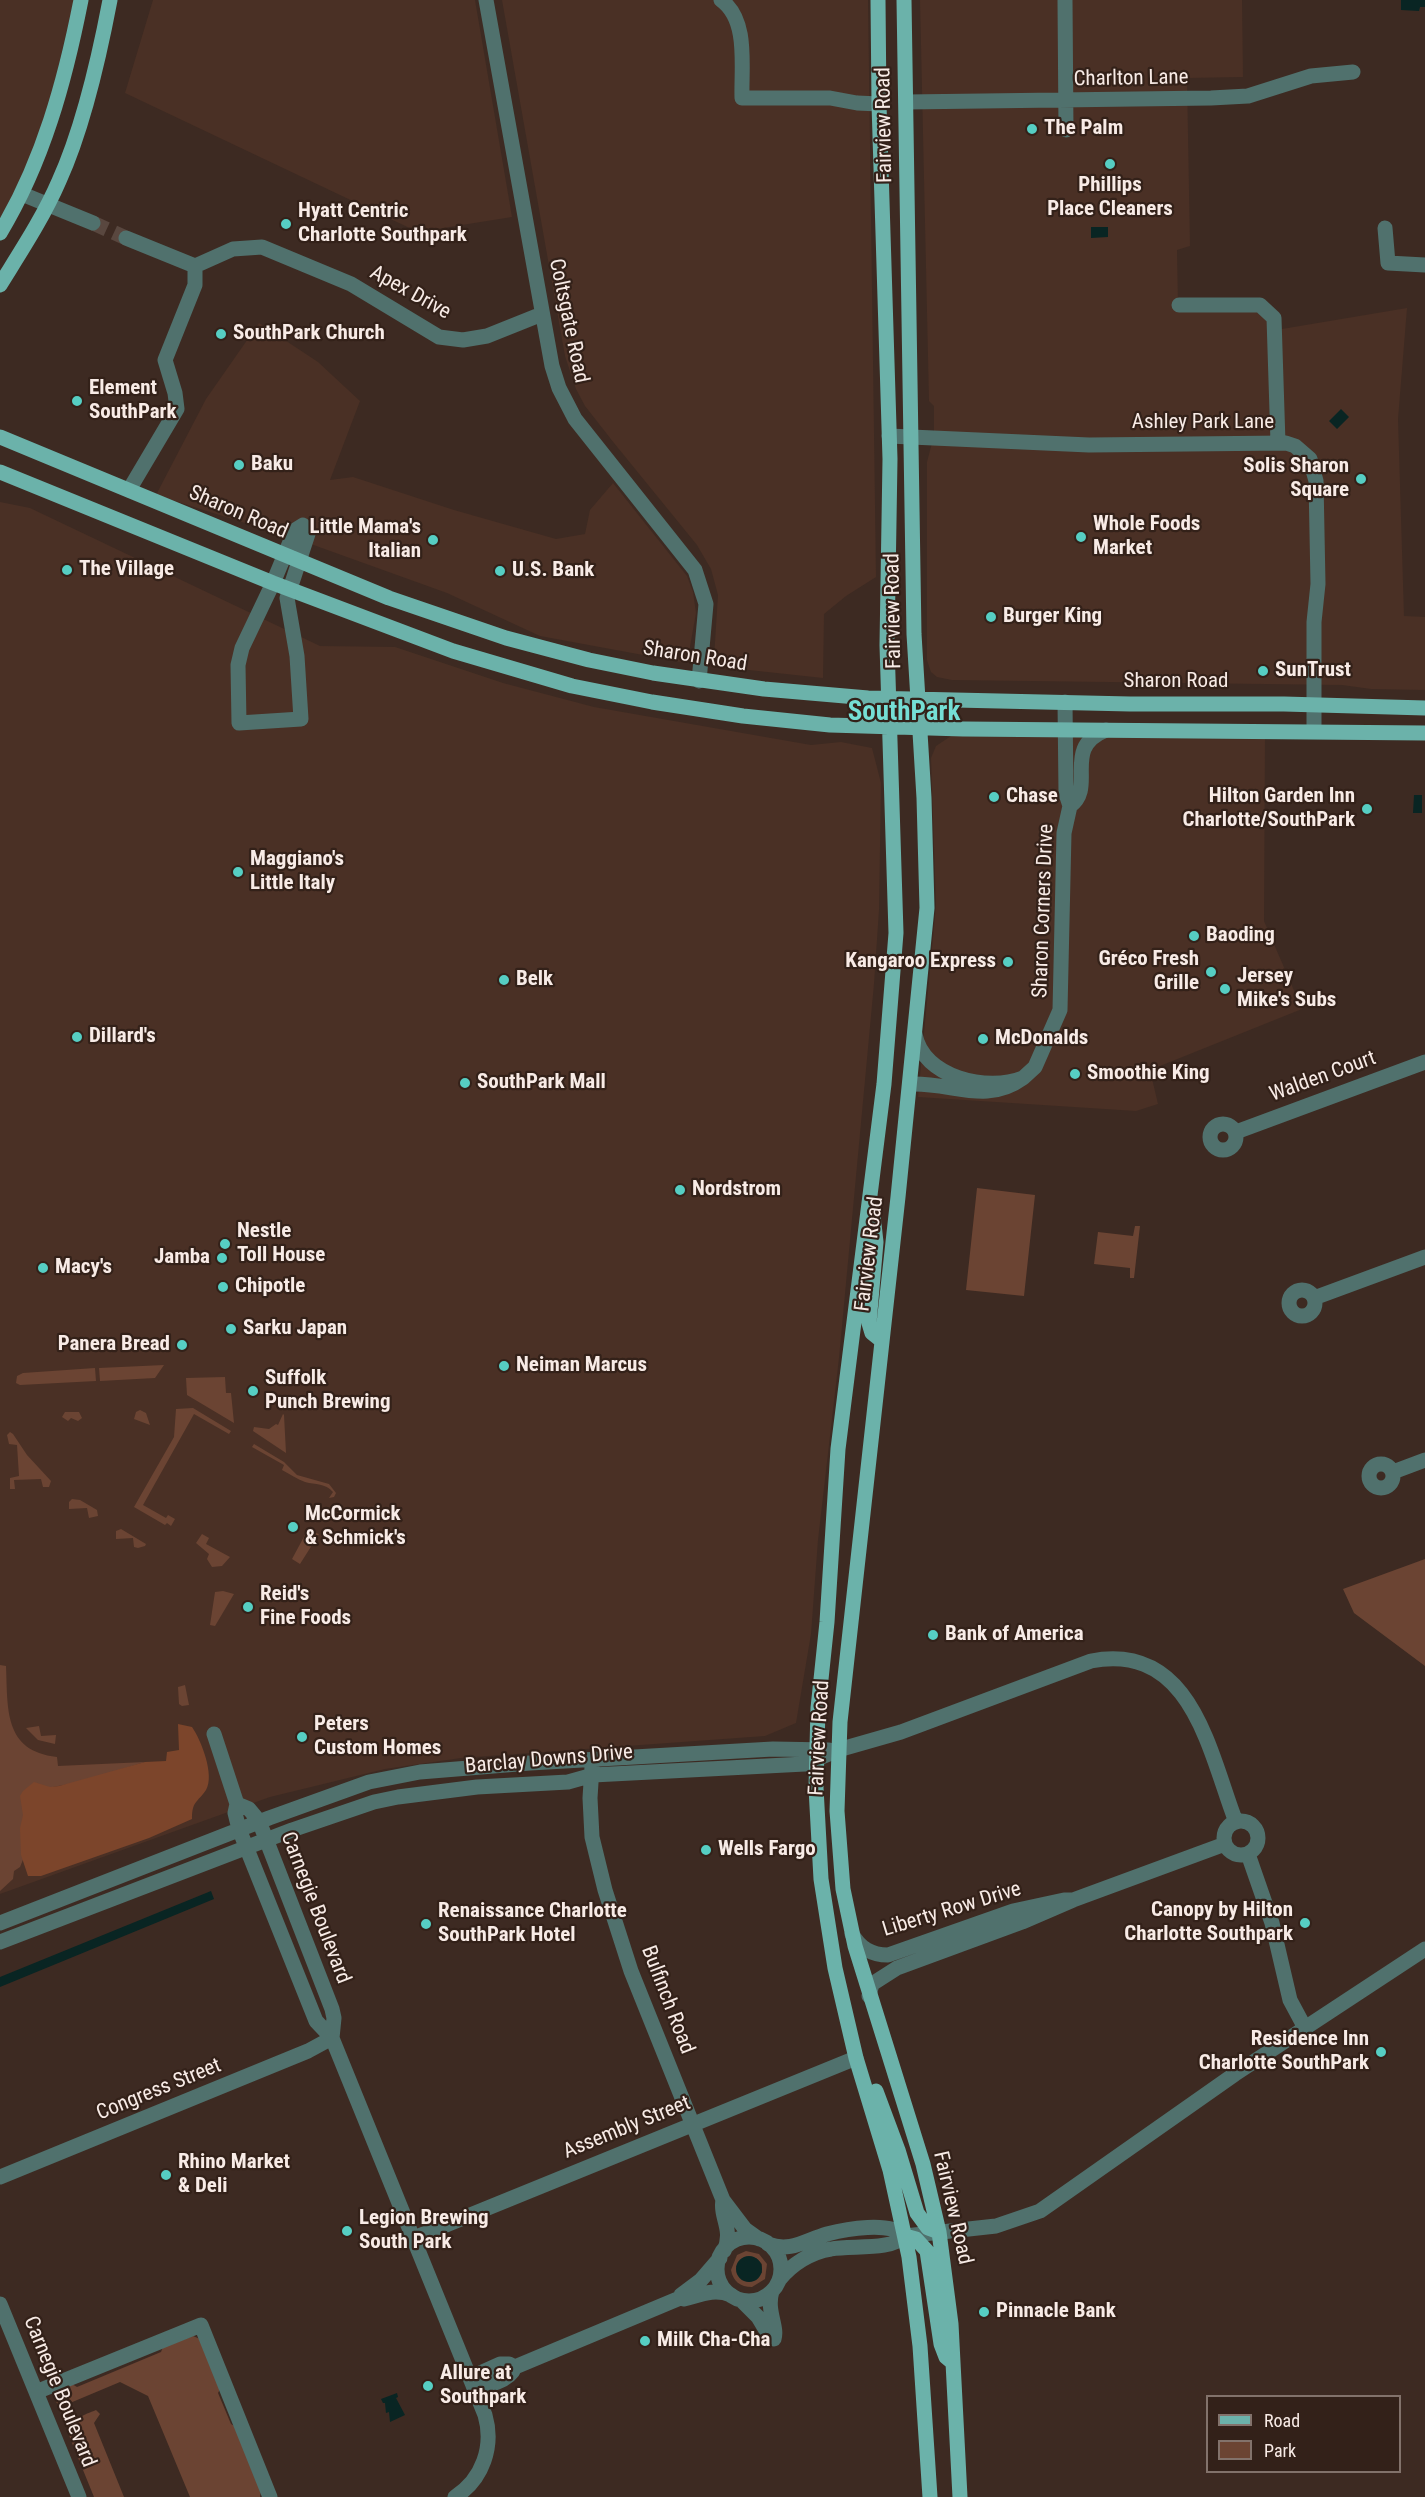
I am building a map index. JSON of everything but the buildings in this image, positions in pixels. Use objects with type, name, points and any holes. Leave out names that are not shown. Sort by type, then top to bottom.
[{"type":"main road","points":[[0,233],[22,194],[49,128],[81,0]]},
{"type":"main road","points":[[0,285],[48,205],[59,181],[78,130],[110,0]]},
{"type":"main road","name":"Fairview Road","points":[[878,0],[889,436],[888,699],[896,941],[884,1084],[837,1459],[816,1755],[817,1821],[822,1886],[834,1968],[856,2058],[885,2150],[905,2236],[918,2321],[930,2497]]},
{"type":"main road","name":"Fairview Road","points":[[904,0],[914,624],[927,908],[910,1084],[837,1750],[837,1811],[840,1864],[852,1934],[869,1996],[923,2164],[939,2232],[948,2296],[960,2497]]},
{"type":"main road","name":"Sharon Road","points":[[0,437],[389,598],[506,638],[589,660],[699,681],[846,697],[888,699],[1314,704],[1425,708]]},
{"type":"main road","points":[[0,472],[273,583],[464,655],[584,689],[743,716],[810,724],[920,728],[1425,733]]},
{"type":"main road","points":[[869,1190],[875,1220],[876,1242],[869,1321],[872,1333],[882,1341]]},
{"type":"main road","points":[[856,2058],[879,2097],[916,2213],[928,2228],[939,2232]]},
{"type":"main road","points":[[905,2236],[916,2239],[927,2251],[941,2344],[946,2357],[953,2362]]},
{"type":"street","name":"Coltsgate Road","points":[[486,0],[552,366],[559,388],[575,419],[686,556],[699,578],[706,604],[699,681]]},
{"type":"street","points":[[721,0],[734,14],[740,31],[742,98],[830,98],[857,104],[879,104]]},
{"type":"street","points":[[1065,0],[1066,130]]},
{"type":"street","name":"Charlton Lane","points":[[906,102],[1066,101],[1248,96],[1311,76],[1353,72]]},
{"type":"street","points":[[22,194],[93,223]]},
{"type":"street","points":[[1386,228],[1388,262],[1425,265]]},
{"type":"street","points":[[126,238],[185,264],[195,266],[195,285],[165,360],[175,393],[177,409],[129,490]]},
{"type":"street","name":"Apex Drive","points":[[195,266],[233,249],[262,247],[351,284],[439,337],[463,340],[487,336],[542,314]]},
{"type":"street","points":[[1179,304],[1260,305],[1274,318],[1278,443]]},
{"type":"street","name":"Ashley Park Lane","points":[[889,436],[1089,445],[1278,443],[1295,446],[1303,451],[1310,459],[1316,481],[1318,584],[1314,622],[1314,731]]},
{"type":"street","points":[[292,559],[288,601],[298,664],[301,719],[239,723],[238,665],[242,648],[273,583],[292,559]]},
{"type":"street","name":"Sharon Corners Drive","points":[[1065,702],[1066,794],[1071,806]]},
{"type":"street","name":"Sharon Corners Drive","points":[[910,1084],[934,1084],[992,1092],[1011,1087],[1035,1067],[1060,1010],[1064,833],[1071,806],[1080,793],[1082,750],[1094,736],[1106,730]]},
{"type":"street","points":[[915,1034],[924,1053],[942,1070],[954,1076],[1004,1083],[1023,1078]]},
{"type":"street","name":"Walden Court","points":[[1236,1132],[1425,1062]]},
{"type":"street","points":[[1314,1298],[1425,1257]]},
{"type":"street","points":[[1393,1472],[1425,1460]]},
{"type":"street","name":"Barclay Downs Drive","points":[[0,1942],[334,1814],[398,1797],[477,1786],[568,1782],[593,1775],[798,1765],[816,1755],[893,1735],[1091,1661],[1113,1658],[1135,1662],[1164,1675],[1179,1688],[1192,1706],[1236,1822]]},
{"type":"street","name":"Carnegie Boulevard","points":[[214,1734],[237,1804],[234,1813],[238,1829],[316,2020],[332,2038],[487,2420],[487,2449],[479,2472],[470,2485],[455,2497]]},
{"type":"street","name":"Barclay Downs Drive","points":[[0,1923],[238,1829],[369,1782],[420,1772],[592,1759],[773,1749],[816,1755]]},
{"type":"street","name":"Bulfinch Road","points":[[592,1759],[593,1775],[590,1798],[592,1837],[605,1890],[631,1971],[723,2200],[745,2229],[764,2242]]},
{"type":"street","name":"Carnegie Boulevard","points":[[237,1804],[249,1809],[259,1821],[333,2013],[332,2038]]},
{"type":"street","points":[[1236,1822],[1248,1823],[1256,1830],[1258,1841],[1256,1847],[1248,1854],[1237,1855],[1225,1844],[1224,1839],[1228,1828],[1236,1822]]},
{"type":"street","name":"Liberty Row Drive","points":[[869,1996],[872,1984],[897,1968],[1225,1844]]},
{"type":"street","points":[[1248,1854],[1272,1923],[1290,2000],[1305,2028]]},
{"type":"street","name":"Liberty Row Drive","points":[[852,1934],[867,1951],[888,1955],[1013,1911],[1073,1900]]},
{"type":"street","points":[[473,2383],[485,2386],[506,2378],[515,2367],[680,2298],[712,2292],[736,2298],[759,2300],[796,2264],[819,2252],[837,2248],[893,2244],[905,2236],[996,2226],[1039,2211],[1210,2091],[1425,1949]]},
{"type":"street","name":"Congress Street","points":[[0,2177],[308,2051],[332,2038]]},
{"type":"street","name":"Assembly Street","points":[[414,2238],[856,2058]]},
{"type":"street","name":"Bulfinch Road","points":[[722,2254],[728,2234],[723,2200]]},
{"type":"street","points":[[680,2298],[701,2280],[722,2254],[740,2239],[793,2247],[837,2232],[881,2228],[895,2229],[905,2236]]},
{"type":"street","points":[[722,2254],[718,2268],[719,2278],[724,2288],[754,2312],[769,2336],[774,2339],[776,2334],[769,2307],[781,2271],[779,2259],[764,2242]]},
{"type":"street","name":"Carnegie Boulevard","points":[[0,2304],[79,2497]]},
{"type":"street","points":[[36,2392],[201,2325],[270,2497]]},
{"type":"shaded area","points":[[0,0],[74,0],[51,98],[34,151],[0,221]]},
{"type":"shaded area","points":[[153,0],[475,0],[512,217],[418,232],[125,93]]},
{"type":"shaded area","points":[[502,0],[868,0],[876,577],[846,596],[824,614],[823,678],[721,667],[717,663],[714,658],[718,595],[711,569],[697,545],[585,406],[576,389],[565,356]]},
{"type":"shaded area","points":[[920,0],[1242,0],[1243,77],[1187,78],[1190,246],[1177,250],[1178,304],[1249,303],[1276,330],[1407,308],[1398,419],[1404,616],[1425,617],[1425,690],[1371,689],[1342,685],[952,680],[937,677],[931,672],[927,660],[927,462],[934,435],[934,406],[929,401]]},
{"type":"shaded area","points":[[259,323],[318,362],[360,401],[330,480],[353,477],[454,510],[556,539],[585,534],[590,510],[613,483],[687,576],[693,592],[696,613],[688,658],[681,662],[540,636],[447,593],[308,543],[156,495],[206,399]]},
{"type":"shaded area","name":"SouthPark Mall","points":[[0,502],[30,508],[320,646],[395,647],[503,683],[594,707],[811,745],[841,742],[872,748],[881,783],[879,910],[874,984],[839,1358],[818,1540],[811,1634],[796,1723],[765,1736],[461,1758],[385,1769],[270,1797],[0,1894]]},
{"type":"shaded area","points":[[951,736],[1265,737],[1264,921],[1302,1009],[1150,1070],[1158,1104],[1136,1111],[918,1097],[936,905],[931,758],[936,746]]},
{"type":"shaded area","points":[[178,1724],[192,1727],[203,1749],[208,1767],[208,1784],[194,1805],[192,1819],[149,1838],[41,1876],[28,1876],[21,1855],[20,1828],[23,1815],[20,1796],[23,1791],[34,1782],[50,1787],[59,1786],[145,1762],[166,1761],[167,1752],[179,1750]]},
{"type":"green space","points":[[977,1188],[1035,1195],[1024,1296],[966,1290]]},
{"type":"green space","points":[[1135,1226],[1140,1226],[1134,1278],[1130,1278],[1130,1268],[1094,1264],[1098,1232],[1133,1236]]},
{"type":"green space","points":[[164,1365],[155,1378],[100,1381],[99,1368]]},
{"type":"green space","points":[[95,1368],[96,1381],[20,1385],[16,1383],[17,1376],[23,1373]]},
{"type":"green space","points":[[225,1377],[226,1393],[231,1393],[234,1423],[187,1395],[186,1378]]},
{"type":"green space","points":[[193,1408],[231,1431],[229,1434],[194,1414],[143,1505],[166,1518],[168,1515],[175,1519],[171,1526],[167,1523],[165,1525],[134,1507],[174,1437],[176,1409]]},
{"type":"green space","points":[[140,1410],[146,1413],[150,1425],[134,1419],[136,1412]]},
{"type":"green space","points":[[65,1412],[79,1412],[82,1418],[78,1421],[71,1418],[68,1421],[62,1417]]},
{"type":"green space","points":[[283,1414],[286,1453],[253,1431],[254,1427],[269,1429],[278,1425]]},
{"type":"green space","points":[[10,1432],[51,1481],[49,1487],[43,1487],[41,1479],[14,1480],[15,1489],[10,1489],[10,1478],[19,1476],[17,1445],[9,1444],[7,1435]]},
{"type":"green space","points":[[254,1444],[284,1462],[297,1475],[329,1484],[336,1493],[334,1497],[329,1498],[333,1492],[327,1487],[305,1482],[282,1470],[284,1465],[252,1447]]},
{"type":"green space","points":[[72,1499],[80,1500],[97,1510],[98,1516],[89,1518],[87,1508],[69,1509],[69,1502]]},
{"type":"green space","points":[[121,1529],[146,1544],[145,1546],[134,1547],[133,1538],[116,1539],[116,1531]]},
{"type":"green space","points":[[306,1533],[312,1537],[316,1533],[319,1534],[300,1564],[292,1559]]},
{"type":"green space","points":[[202,1534],[209,1538],[206,1544],[230,1557],[222,1566],[212,1567],[207,1559],[209,1554],[196,1543]]},
{"type":"green space","points":[[1425,1559],[1425,1666],[1354,1613],[1343,1589]]},
{"type":"green space","points":[[223,1591],[234,1594],[215,1626],[210,1625],[215,1592]]},
{"type":"green space","points":[[0,1665],[6,1666],[7,1697],[12,1725],[18,1737],[27,1746],[39,1753],[57,1757],[58,1766],[145,1762],[80,1782],[53,1787],[20,1867],[14,1871],[13,1879],[0,1891]]},
{"type":"green space","points":[[185,1685],[189,1705],[182,1706],[179,1704],[178,1687]]},
{"type":"green space","points":[[39,1726],[41,1736],[56,1735],[55,1744],[38,1740],[26,1728]]},
{"type":"green space","points":[[746,2251],[759,2254],[767,2264],[765,2279],[752,2287],[738,2283],[731,2270],[737,2255]],"holes":[[[756,2258],[762,2264],[762,2273],[740,2278],[736,2266]]]},
{"type":"green space","points":[[193,2336],[200,2339],[221,2387],[218,2393],[231,2424],[236,2427],[261,2489],[260,2497],[190,2497],[148,2396],[120,2382],[70,2403],[58,2404],[56,2402],[55,2395],[61,2389],[72,2384],[77,2387],[161,2352],[163,2347]]},
{"type":"green space","points":[[96,2410],[100,2414],[94,2423],[124,2497],[94,2497],[70,2438],[69,2433],[72,2433],[76,2420]]},
{"type":"water","points":[[1401,0],[1425,0],[1425,7],[1420,7],[1419,11],[1401,10]]},
{"type":"water","points":[[1091,227],[1108,227],[1108,237],[1091,238]]},
{"type":"water","points":[[1341,409],[1349,417],[1337,429],[1329,421]]},
{"type":"water","points":[[1414,795],[1422,795],[1422,813],[1413,813]]},
{"type":"water","points":[[211,1891],[214,1899],[0,1987],[0,1977]]},
{"type":"water","points":[[749,2256],[758,2260],[762,2269],[758,2278],[749,2282],[740,2278],[736,2269],[740,2260]]},
{"type":"water","points":[[397,2393],[396,2398],[405,2415],[390,2422],[389,2412],[386,2413],[385,2403],[381,2399]]},
{"type":"tunnel","points":[[93,223],[126,238]]},
{"type":"place","name":"The Palm","points":[[1032,129]]},
{"type":"place","name":"Phillips Place Cleaners","points":[[1110,164]]},
{"type":"place","name":"Hyatt Centric Charlotte Southpark","points":[[286,224]]},
{"type":"place","name":"SouthPark Church","points":[[221,334]]},
{"type":"place","name":"Element SouthPark","points":[[77,401]]},
{"type":"place","name":"Baku","points":[[239,465]]},
{"type":"place","name":"Solis Sharon Square","points":[[1361,479]]},
{"type":"place","name":"Whole Foods Market","points":[[1081,537]]},
{"type":"place","name":"Little Mama's Italian","points":[[433,540]]},
{"type":"place","name":"The Village","points":[[67,570]]},
{"type":"place","name":"U.S. Bank","points":[[500,571]]},
{"type":"place","name":"Burger King","points":[[991,617]]},
{"type":"place","name":"SunTrust","points":[[1263,671]]},
{"type":"place","name":"Chase","points":[[994,797]]},
{"type":"place","name":"Hilton Garden Inn Charlotte/SouthPark","points":[[1367,809]]},
{"type":"place","name":"Maggiano's Little Italy","points":[[238,872]]},
{"type":"place","name":"Baoding","points":[[1194,936]]},
{"type":"place","name":"Kangaroo Express","points":[[1008,962]]},
{"type":"place","name":"Gréco Fresh Grille","points":[[1211,972]]},
{"type":"place","name":"Belk","points":[[504,980]]},
{"type":"place","name":"Jersey Mike's Subs","points":[[1225,989]]},
{"type":"place","name":"Dillard's","points":[[77,1037]]},
{"type":"place","name":"McDonalds","points":[[983,1039]]},
{"type":"place","name":"Smoothie King","points":[[1075,1074]]},
{"type":"place","name":"SouthPark Mall","points":[[465,1083]]},
{"type":"place","name":"Nordstrom","points":[[680,1190]]},
{"type":"place","name":"Nestle Toll House","points":[[225,1244]]},
{"type":"place","name":"Jamba","points":[[222,1258]]},
{"type":"place","name":"Macy's","points":[[43,1268]]},
{"type":"place","name":"Chipotle","points":[[223,1287]]},
{"type":"place","name":"Sarku Japan","points":[[231,1329]]},
{"type":"place","name":"Panera Bread","points":[[182,1345]]},
{"type":"place","name":"Neiman Marcus","points":[[504,1366]]},
{"type":"place","name":"Suffolk Punch Brewing","points":[[253,1391]]},
{"type":"place","name":"McCormick & Schmick's","points":[[293,1527]]},
{"type":"place","name":"Reid's Fine Foods","points":[[248,1607]]},
{"type":"place","name":"Bank of America","points":[[933,1635]]},
{"type":"place","name":"Peters Custom Homes","points":[[302,1737]]},
{"type":"place","name":"Wells Fargo","points":[[706,1850]]},
{"type":"place","name":"Canopy by Hilton Charlotte Southpark","points":[[1305,1923]]},
{"type":"place","name":"Renaissance Charlotte SouthPark Hotel","points":[[426,1924]]},
{"type":"place","name":"Residence Inn Charlotte SouthPark","points":[[1381,2052]]},
{"type":"place","name":"Rhino Market & Deli","points":[[166,2175]]},
{"type":"place","name":"Legion Brewing South Park","points":[[347,2231]]},
{"type":"place","name":"Pinnacle Bank","points":[[984,2312]]},
{"type":"place","name":"Milk Cha-Cha","points":[[645,2341]]},
{"type":"place","name":"Allure at Southpark","points":[[428,2386]]},
{"type":"district","name":"SouthPark","points":[[904,713]]}]
